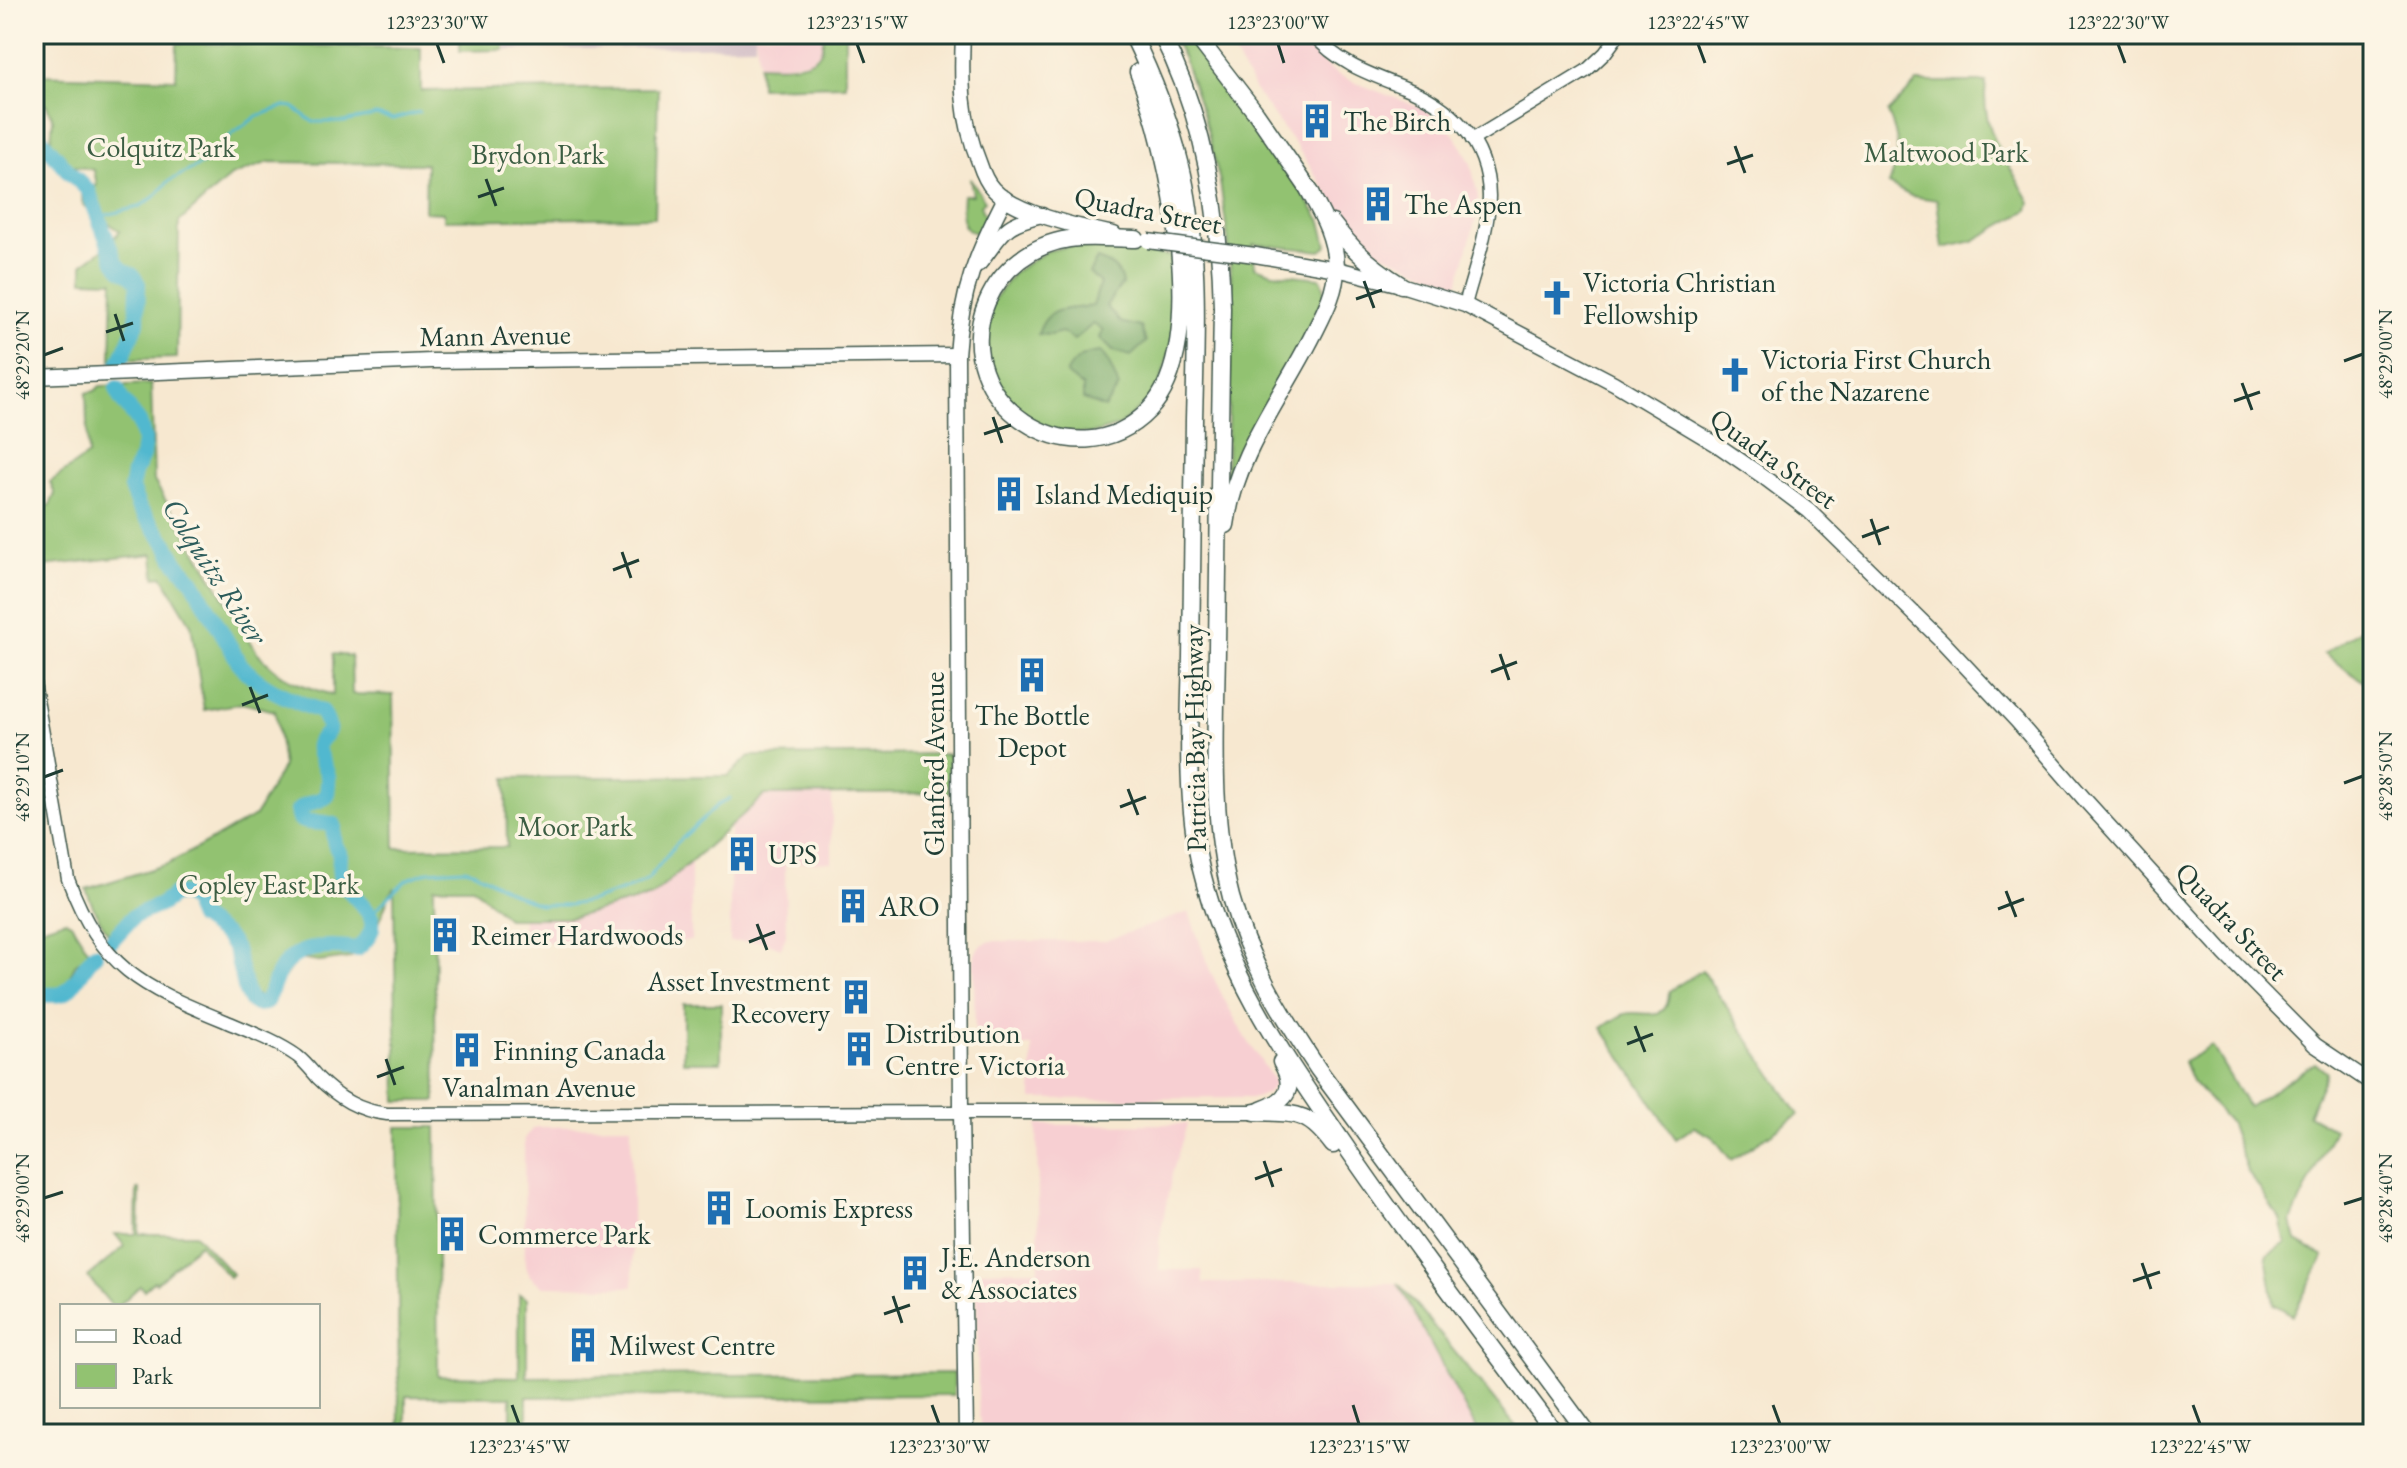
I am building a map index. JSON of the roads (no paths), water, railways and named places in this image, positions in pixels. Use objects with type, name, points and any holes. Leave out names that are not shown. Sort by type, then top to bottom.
[{"type":"highway","points":[[1122,34],[1151,107],[1172,191],[1179,255],[1181,319],[1175,366],[1164,391],[1147,412],[1118,431],[1102,437],[1070,439],[1029,426],[995,393],[981,358],[981,322],[993,290],[1016,262],[1053,243],[1070,239],[1142,240]]},
{"type":"highway","name":"Patricia Bay Highway","points":[[1132,34],[1170,126],[1186,190],[1192,232],[1196,326],[1189,760],[1201,867],[1226,947],[1279,1047],[1371,1183],[1556,1434]]},
{"type":"highway","name":"Patricia Bay Highway","points":[[1161,34],[1180,76],[1199,135],[1218,236],[1222,308],[1215,770],[1219,833],[1231,896],[1249,951],[1271,994],[1318,1069],[1588,1434]]},
{"type":"highway","points":[[1195,34],[1256,113],[1349,246],[1379,272],[1401,285]]},
{"type":"highway","points":[[1215,770],[1222,700],[1229,508],[1244,462],[1326,310],[1337,269],[1331,230],[1307,187]]},
{"type":"highway","points":[[1201,867],[1205,906],[1222,957],[1253,1019],[1288,1074],[1286,1095],[1277,1104],[1255,1112]]},
{"type":"highway","points":[[1255,1112],[1296,1114],[1316,1124],[1491,1359],[1533,1403]]},
{"type":"main road","points":[[963,34],[964,114],[985,176],[992,189],[1005,198]]},
{"type":"main road","name":"Quadra Street","points":[[1005,198],[1067,223],[1142,240],[1337,269],[1465,305],[1518,330],[1690,428],[1809,511],[1953,652],[2225,954],[2330,1057],[2373,1084]]},
{"type":"main road","name":"Glanford Avenue","points":[[966,1434],[957,355],[962,305],[971,274],[982,242],[1005,198]]},
{"type":"main road","points":[[971,274],[1010,225],[1042,215]]},
{"type":"main road","name":"Mann Avenue","points":[[34,377],[431,361],[957,355]]},
{"type":"main road","name":"Vanalman Avenue","points":[[961,1112],[1255,1112]]},
{"type":"street","points":[[1313,34],[1345,62],[1438,103],[1452,114],[1472,140],[1484,165],[1489,198],[1482,241],[1465,305]]},
{"type":"street","points":[[1472,140],[1586,71],[1619,34]]},
{"type":"street","name":"Vanalman Avenue","points":[[34,682],[68,879],[77,904],[96,939],[117,964],[164,996],[246,1030],[298,1056],[339,1097],[355,1106],[387,1114],[469,1115],[961,1112]]},
{"type":"waterway","points":[[98,217],[139,207],[169,181],[206,162],[233,133],[256,117],[285,106],[293,107],[313,122],[344,122],[376,115],[393,119],[419,112]]},
{"type":"waterway","name":"Colquitz River","points":[[34,131],[88,190],[115,261],[138,284],[137,323],[119,364]]},
{"type":"waterway","name":"Colquitz River","points":[[110,942],[134,916],[174,895],[183,894],[192,899],[200,918],[226,936],[235,949],[246,992],[256,1004],[265,1003],[278,974],[293,957],[323,947],[357,949],[372,927],[366,909],[340,875],[334,825],[299,819],[298,811],[301,808],[327,796],[328,776],[318,749],[320,740],[328,730],[322,712],[268,687],[248,673],[192,580],[175,561],[139,508],[131,488],[144,440],[139,422],[121,399],[117,388]]},
{"type":"waterway","points":[[369,916],[406,880],[429,871],[473,871],[518,896],[542,905],[591,901],[648,879],[676,844],[730,798]]},
{"type":"waterway","name":"Colquitz River","points":[[34,994],[65,992],[95,954]]},
{"type":"place","name":"The Birch","points":[[1317,121]]},
{"type":"place","name":"The Aspen","points":[[1378,204]]},
{"type":"place","name":"Victoria Christian Fellowship","points":[[1557,298]]},
{"type":"place","name":"Victoria First Church of the Nazarene","points":[[1735,375]]},
{"type":"place","name":"Island Mediquip","points":[[1009,494]]},
{"type":"place","name":"The Bottle Depot","points":[[1032,675]]},
{"type":"place","name":"UPS","points":[[742,854]]},
{"type":"place","name":"ARO","points":[[853,906]]},
{"type":"place","name":"Reimer Hardwoods","points":[[445,935]]},
{"type":"place","name":"Asset Investment Recovery","points":[[856,997]]},
{"type":"place","name":"Distribution Centre - Victoria","points":[[859,1049]]},
{"type":"place","name":"Finning Canada","points":[[467,1050]]},
{"type":"place","name":"Loomis Express","points":[[719,1208]]},
{"type":"place","name":"Commerce Park","points":[[452,1234]]},
{"type":"place","name":"J.E. Anderson & Associates","points":[[915,1273]]},
{"type":"place","name":"Milwest Centre","points":[[583,1345]]},
{"type":"park label","name":"Colquitz Park","points":[[161,147]]},
{"type":"park label","name":"Maltwood Park","points":[[1946,152]]},
{"type":"park label","name":"Brydon Park","points":[[538,154]]},
{"type":"park label","name":"Moor Park","points":[[575,826]]},
{"type":"park label","name":"Copley East Park","points":[[269,884]]}]
